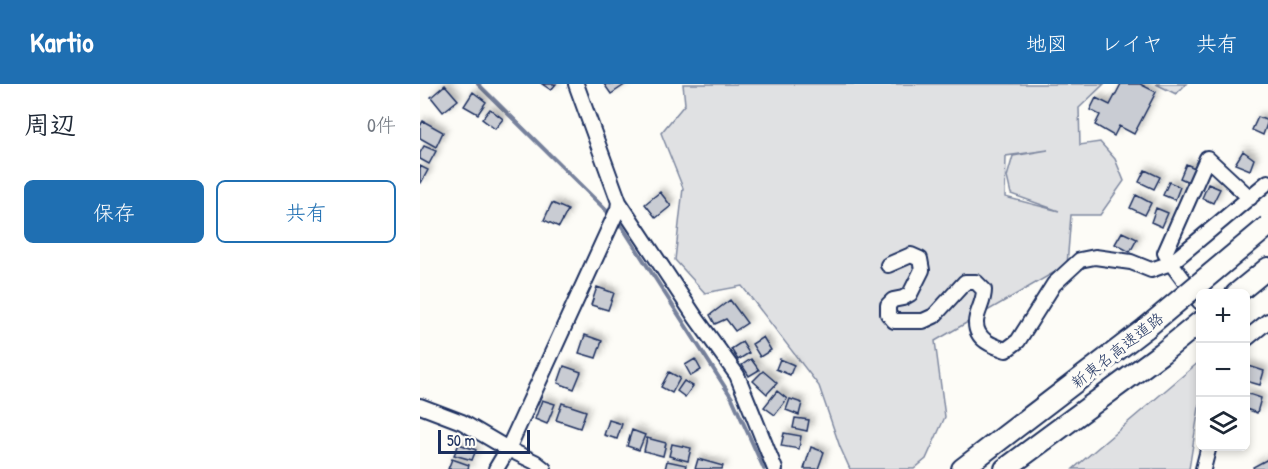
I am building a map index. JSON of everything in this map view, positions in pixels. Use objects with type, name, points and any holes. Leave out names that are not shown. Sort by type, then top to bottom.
[{"type":"highway","name":"新東名高速道路","points":[[962,469],[1146,328],[1268,226]]},
{"type":"highway","points":[[1242,289],[1268,268]]},
{"type":"highway","name":"新東名高速道路","points":[[1006,468],[1196,325]]},
{"type":"highway","points":[[1028,469],[1083,412]]},
{"type":"street","points":[[576,84],[618,205],[737,375],[775,469]]},
{"type":"street","points":[[1196,297],[1165,253],[1208,158],[1250,198]]},
{"type":"street","points":[[888,265],[911,255],[920,259],[922,270],[910,294],[893,300],[888,305],[888,314],[894,321],[923,321],[934,316],[965,282],[976,282],[984,290],[984,298],[976,323],[980,335],[988,345],[1006,350],[1018,341],[1054,284],[1080,260],[1095,257],[1113,259],[1131,262],[1151,270],[1171,263],[1268,182]]},
{"type":"street","points":[[496,469],[508,449],[618,205]]},
{"type":"street","points":[[1250,335],[1268,321]]},
{"type":"street","points":[[420,406],[462,422],[544,469]]},
{"type":"street","points":[[1203,469],[1208,451]]},
{"type":"shaded area","points":[[683,84],[1104,84],[1079,108],[1080,145],[1100,142],[1115,159],[1124,181],[1100,215],[1071,215],[1067,265],[935,341],[945,417],[926,459],[914,469],[850,469],[819,386],[742,286],[705,293],[675,260],[683,188],[661,133],[685,104]],"holes":[[[1048,150],[1013,156],[1007,177],[1011,194],[1059,211],[1005,197],[1006,156]]]},
{"type":"shaded area","points":[[1156,84],[1186,84],[1176,94]]},
{"type":"shaded area","points":[[1196,364],[1196,426],[1189,469],[1073,469]]},
{"type":"building","points":[[542,84],[556,84],[551,90]]},
{"type":"building","points":[[604,84],[626,84],[611,94]]},
{"type":"building","points":[[1121,84],[1140,84],[1156,92],[1134,134],[1119,126],[1114,136],[1095,125],[1100,115],[1090,110],[1096,98],[1110,105]]},
{"type":"building","points":[[445,85],[458,100],[443,112],[431,97]]},
{"type":"building","points":[[473,92],[486,102],[478,114],[464,106]]},
{"type":"building","points":[[490,109],[503,119],[495,129],[482,119]]},
{"type":"building","points":[[1258,117],[1268,121],[1263,135],[1252,130]]},
{"type":"building","points":[[423,121],[443,132],[436,147],[420,138],[420,126]]},
{"type":"building","points":[[424,146],[436,151],[429,164],[420,159]]},
{"type":"building","points":[[1243,151],[1254,159],[1250,170],[1235,164]]},
{"type":"building","points":[[1186,164],[1197,169],[1191,183],[1180,178]]},
{"type":"building","points":[[420,166],[428,170],[421,183],[420,182]]},
{"type":"building","points":[[1145,170],[1160,177],[1154,189],[1139,182]]},
{"type":"building","points":[[1169,182],[1180,187],[1175,200],[1163,195]]},
{"type":"building","points":[[1208,184],[1220,189],[1213,203],[1202,198]]},
{"type":"building","points":[[660,192],[671,206],[656,218],[645,204]]},
{"type":"building","points":[[1136,195],[1151,203],[1145,215],[1130,208]]},
{"type":"building","points":[[552,203],[568,210],[559,227],[544,220]]},
{"type":"building","points":[[1156,208],[1168,213],[1162,227],[1151,222]]},
{"type":"building","points":[[1122,232],[1137,239],[1130,252],[1115,244]]},
{"type":"building","points":[[597,287],[614,293],[608,310],[591,305]]},
{"type":"building","points":[[730,300],[747,323],[735,331],[726,319],[715,324],[710,315]]},
{"type":"building","points":[[585,335],[602,341],[596,358],[579,353]]},
{"type":"building","points":[[763,337],[771,350],[760,357],[752,344]]},
{"type":"building","points":[[742,342],[749,353],[738,360],[731,349]]},
{"type":"building","points":[[695,359],[701,370],[691,376],[685,365]]},
{"type":"building","points":[[751,359],[759,370],[749,376],[742,365]]},
{"type":"building","points":[[780,359],[794,365],[790,375],[776,369]]},
{"type":"building","points":[[564,366],[581,372],[574,389],[558,383]]},
{"type":"building","points":[[1250,366],[1264,371],[1260,385],[1250,382]]},
{"type":"building","points":[[763,371],[777,383],[767,394],[753,381]]},
{"type":"building","points":[[669,372],[680,378],[672,393],[661,387]]},
{"type":"building","points":[[684,381],[693,386],[685,397],[677,391]]},
{"type":"building","points":[[777,391],[787,399],[775,415],[764,407]]},
{"type":"building","points":[[1250,394],[1261,398],[1257,413],[1250,410]]},
{"type":"building","points":[[790,399],[802,403],[799,415],[786,410]]},
{"type":"building","points":[[542,400],[555,404],[547,424],[535,419]]},
{"type":"building","points":[[562,403],[586,411],[580,428],[556,420]]},
{"type":"building","points":[[795,418],[809,420],[807,431],[793,428]]},
{"type":"building","points":[[609,420],[622,424],[617,439],[604,435]]},
{"type":"building","points":[[632,430],[645,435],[639,450],[627,446]]},
{"type":"building","points":[[784,433],[801,436],[799,449],[781,446]]},
{"type":"building","points":[[647,438],[666,443],[663,456],[644,451]]},
{"type":"building","points":[[459,444],[476,450],[472,460],[454,455]]},
{"type":"building","points":[[672,444],[691,448],[688,461],[669,456]]},
{"type":"building","points":[[811,447],[824,452],[818,469],[804,469]]},
{"type":"building","points":[[452,459],[469,465],[468,469],[448,469]]},
{"type":"building","points":[[698,459],[723,466],[722,469],[695,469]]},
{"type":"building","points":[[1268,459],[1268,469],[1254,469],[1253,467]]},
{"type":"building","points":[[667,461],[686,465],[685,469],[665,469]]},
{"type":"waterway","points":[[478,84],[621,225],[732,398],[764,469]]}]
